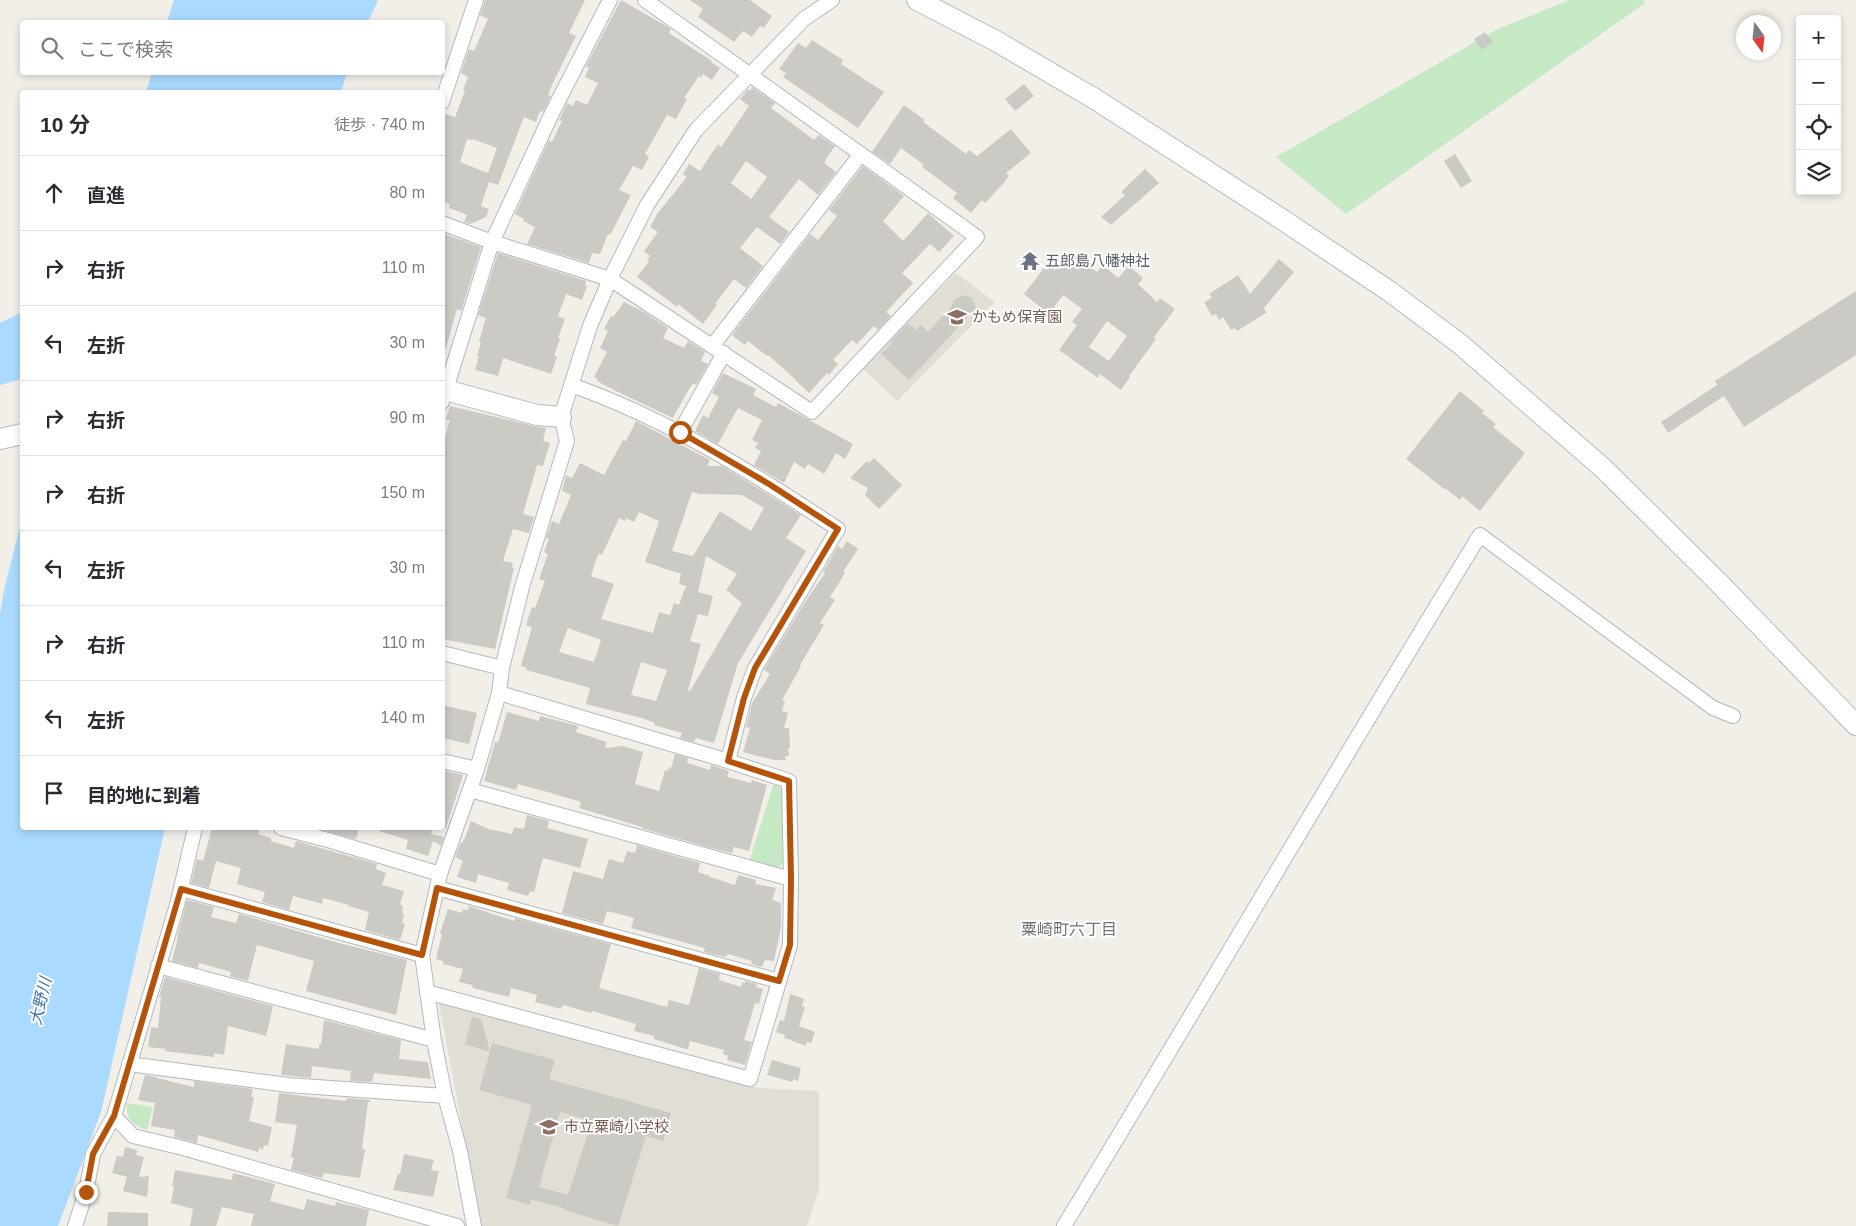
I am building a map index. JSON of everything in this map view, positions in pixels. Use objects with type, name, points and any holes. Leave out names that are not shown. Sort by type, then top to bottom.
[{"type":"street","points":[[445,93],[476,0]]},
{"type":"street","points":[[445,391],[492,242],[553,112],[610,0]]},
{"type":"street","points":[[445,224],[492,242],[610,280],[812,412],[977,237],[645,0]]},
{"type":"street","points":[[474,1226],[460,1151],[445,1096],[434,1040],[422,955],[438,881],[477,769],[499,694],[502,668],[537,537],[567,441],[561,417],[590,326],[647,204],[696,130],[804,20],[832,0]]},
{"type":"street","points":[[917,0],[996,41],[1095,99],[1280,218],[1389,291],[1460,344],[1604,469],[1718,582],[1856,725]]},
{"type":"street","points":[[680,432],[718,349],[861,154]]},
{"type":"street","points":[[571,385],[602,396],[680,432],[769,484],[838,529],[755,668],[744,698],[728,761]]},
{"type":"street","points":[[445,394],[537,415],[561,417]]},
{"type":"street","points":[[0,439],[20,434]]},
{"type":"street","points":[[1064,1226],[1181,1034],[1374,707],[1480,535],[1713,708],[1733,716]]},
{"type":"street","points":[[445,654],[502,668]]},
{"type":"street","points":[[427,992],[750,1079],[790,945],[789,781],[728,761],[499,694]]},
{"type":"street","points":[[445,762],[477,769]]},
{"type":"street","points":[[470,790],[791,879]]},
{"type":"street","points":[[75,1226],[86,1192],[93,1154],[114,1116],[181,889],[195,830]]},
{"type":"street","points":[[289,830],[328,840],[438,881],[779,981]]},
{"type":"street","points":[[181,889],[422,955]]},
{"type":"street","points":[[158,966],[434,1040]]},
{"type":"street","points":[[129,1064],[288,1085],[445,1096]]},
{"type":"street","points":[[114,1116],[133,1136],[183,1148],[457,1226]]},
{"type":"shaded area","points":[[956,273],[995,302],[897,401],[862,368]]},
{"type":"shaded area","points":[[438,999],[758,1088],[819,1091],[819,1189],[807,1226],[481,1226]]},
{"type":"green space","points":[[1569,0],[1643,0],[1645,3],[1346,214],[1276,157],[1496,30]]},
{"type":"green space","points":[[774,783],[784,790],[783,863],[777,869],[749,862]]},
{"type":"green space","points":[[127,1103],[153,1107],[147,1130],[131,1121],[127,1114]]},
{"type":"water","points":[[174,0],[378,0],[369,20],[168,20]]},
{"type":"water","points":[[151,75],[346,75],[342,90],[147,90]]},
{"type":"water","points":[[20,313],[20,380],[0,385],[0,323]]},
{"type":"water","name":"大野川","points":[[20,527],[20,830],[165,830],[101,1112],[58,1226],[0,1226],[0,614]]},
{"type":"building","points":[[485,0],[585,0],[569,33],[576,36],[552,85],[548,95],[551,96],[543,112],[540,111],[536,122],[524,117],[498,185],[489,182],[481,206],[489,209],[486,217],[470,224],[464,222],[467,215],[449,208],[450,204],[445,202],[445,116],[446,114],[455,117],[468,77],[461,73],[469,49],[474,51],[488,19],[480,15]],"holes":[[[467,139],[497,148],[488,173],[460,162]]]},
{"type":"building","points":[[621,0],[671,29],[669,33],[720,68],[712,80],[703,74],[701,78],[699,76],[684,98],[687,99],[676,119],[667,115],[645,154],[649,157],[642,170],[633,166],[619,190],[631,195],[610,235],[608,234],[600,254],[592,253],[589,263],[527,244],[535,227],[523,221],[524,219],[515,214],[549,140],[552,142],[562,121],[559,120],[567,103],[573,106],[576,100],[587,105],[598,83],[585,77],[589,68],[586,66]]},
{"type":"building","points":[[690,0],[750,0],[772,16],[764,28],[760,26],[752,37],[743,31],[734,42],[698,17],[703,9]]},
{"type":"building","points":[[1485,32],[1493,42],[1482,50],[1474,39]]},
{"type":"building","points":[[812,40],[843,60],[841,64],[884,92],[858,128],[783,77],[786,73],[779,69],[798,43],[806,48]]},
{"type":"building","points":[[1024,84],[1034,96],[1015,111],[1005,99]]},
{"type":"building","points":[[752,87],[775,103],[771,108],[814,140],[819,135],[835,146],[824,163],[836,172],[818,195],[799,179],[769,217],[789,232],[780,244],[757,227],[740,248],[763,266],[746,288],[734,279],[703,324],[678,304],[677,307],[637,277],[649,261],[647,260],[650,256],[644,251],[658,232],[650,227],[657,214],[687,177],[683,174],[689,164],[700,171],[718,144],[721,147],[749,106],[740,99],[748,89],[750,91]],"holes":[[[746,161],[767,177],[751,199],[731,183]]]},
{"type":"building","points":[[904,105],[925,120],[923,122],[966,154],[969,150],[977,156],[1011,129],[1031,153],[1006,173],[1009,176],[1002,185],[985,203],[982,200],[971,213],[953,198],[957,193],[922,167],[924,165],[901,148],[890,164],[872,152]]},
{"type":"building","points":[[1455,154],[1472,181],[1461,188],[1444,161]]},
{"type":"building","points":[[863,166],[904,196],[883,221],[903,241],[928,213],[954,236],[939,252],[930,244],[902,273],[913,283],[886,312],[891,316],[878,330],[874,326],[857,344],[852,340],[833,360],[838,364],[809,393],[768,355],[748,341],[745,345],[732,335],[810,234],[818,240],[837,216],[829,210]]},
{"type":"building","points":[[1145,169],[1159,183],[1111,225],[1101,217],[1125,195],[1121,192]]},
{"type":"building","points":[[445,234],[481,247],[461,311],[457,309],[446,348]]},
{"type":"building","points":[[1070,252],[1097,272],[1103,265],[1118,278],[1129,266],[1143,278],[1138,284],[1157,302],[1160,298],[1175,309],[1154,337],[1156,339],[1121,390],[1100,374],[1098,378],[1059,350],[1077,325],[1072,322],[1082,309],[1063,295],[1049,314],[1024,294],[1044,268],[1047,270],[1050,266],[1055,270]],"holes":[[[1107,321],[1127,336],[1109,361],[1089,347]]]},
{"type":"building","points":[[498,253],[586,281],[585,285],[587,286],[582,300],[566,294],[558,316],[565,319],[558,338],[560,339],[554,356],[557,357],[551,374],[503,358],[498,376],[475,370],[481,342],[479,341],[486,318],[478,315]]},
{"type":"building","points":[[1279,259],[1294,272],[1264,308],[1266,313],[1237,331],[1235,328],[1231,330],[1223,317],[1219,320],[1216,314],[1212,316],[1204,302],[1212,298],[1209,294],[1238,275],[1250,294]]},
{"type":"building","points":[[1856,291],[1856,355],[1744,427],[1724,396],[1668,433],[1661,422],[1717,385],[1715,381]]},
{"type":"building","points":[[963,295],[972,298],[976,308],[909,380],[881,354],[908,323],[916,330],[921,325],[928,332],[951,307],[954,300]]},
{"type":"building","points":[[624,302],[644,312],[668,328],[663,338],[684,348],[688,341],[705,352],[701,361],[708,364],[696,385],[693,383],[673,418],[620,393],[597,381],[598,379],[594,377],[607,352],[600,348],[608,331],[604,329],[611,316],[613,317]]},
{"type":"building","points":[[723,373],[756,389],[753,395],[776,407],[778,403],[853,444],[845,459],[836,453],[824,474],[808,464],[805,469],[794,462],[784,483],[754,465],[761,451],[755,448],[758,443],[752,440],[762,420],[738,408],[718,444],[695,431],[703,415],[708,418],[719,397],[712,393]]},
{"type":"building","points":[[1460,391],[1496,424],[1493,427],[1525,453],[1480,511],[1462,496],[1460,500],[1444,489],[1406,459]]},
{"type":"building","points":[[450,406],[546,428],[543,441],[550,443],[543,466],[537,465],[523,514],[534,517],[529,533],[513,529],[503,561],[513,563],[512,567],[514,568],[495,649],[445,640],[445,438],[450,420],[446,419]]},
{"type":"building","points":[[636,421],[710,460],[707,466],[722,466],[801,515],[786,538],[806,551],[738,663],[714,743],[696,738],[694,742],[680,738],[682,733],[654,725],[655,723],[642,718],[586,704],[590,688],[526,670],[527,668],[521,666],[532,627],[526,625],[532,607],[535,608],[545,581],[539,579],[548,554],[544,552],[549,539],[546,538],[552,521],[559,524],[571,495],[562,491],[566,475],[572,478],[580,463],[604,475],[623,440],[626,441]],"holes":[[[692,492],[700,494],[742,495],[764,508],[751,531],[720,511],[693,556],[672,551]],[[639,512],[659,521],[645,562],[681,574],[679,584],[686,586],[679,605],[674,603],[670,615],[659,612],[653,633],[601,619],[614,584],[591,576],[598,554],[602,555],[619,518],[625,521],[626,518],[634,522]],[[706,556],[737,574],[726,590],[742,603],[690,691],[688,690],[701,644],[690,641],[698,614],[708,616],[713,596],[698,592]],[[568,628],[601,640],[594,662],[559,652]],[[641,662],[667,670],[656,701],[631,695]]]},
{"type":"building","points":[[874,458],[902,485],[879,509],[865,495],[868,488],[850,478],[867,461],[869,463]]},
{"type":"building","points":[[847,541],[858,549],[830,597],[835,600],[820,623],[824,625],[782,700],[785,701],[782,711],[788,713],[784,728],[789,728],[789,756],[785,756],[786,760],[774,760],[743,752],[750,728],[746,727],[752,703],[770,674],[764,670],[825,573],[823,572],[838,546],[842,549]]},
{"type":"building","points":[[445,706],[477,713],[469,744],[445,739]]},
{"type":"building","points":[[507,712],[539,721],[540,716],[578,726],[576,732],[607,742],[605,748],[623,746],[643,752],[635,784],[659,791],[665,770],[668,771],[669,767],[671,768],[675,754],[688,758],[687,763],[710,770],[711,765],[729,771],[727,777],[751,783],[752,780],[767,785],[749,851],[734,847],[732,853],[711,848],[579,808],[581,802],[544,791],[518,784],[516,790],[484,781],[495,742],[498,743]]},
{"type":"building","points":[[445,771],[463,775],[445,828]]},
{"type":"building","points":[[527,815],[549,821],[547,828],[588,839],[580,868],[543,858],[534,892],[530,891],[528,896],[507,890],[509,883],[478,874],[476,883],[457,877],[463,861],[455,857],[471,821],[488,829],[512,834],[514,827],[524,829]]},
{"type":"building","points":[[211,830],[259,830],[258,834],[271,838],[271,841],[294,848],[296,841],[377,864],[376,869],[386,873],[382,885],[404,891],[400,904],[403,907],[402,913],[404,914],[402,923],[405,924],[400,940],[365,930],[369,912],[349,905],[323,898],[322,904],[293,896],[289,910],[262,902],[265,892],[237,884],[241,868],[216,861],[209,888],[191,883],[197,859],[203,861]]},
{"type":"building","points":[[322,830],[358,830],[356,839]]},
{"type":"building","points":[[432,830],[431,834],[444,837],[441,846],[433,841],[428,856],[406,849],[408,840],[379,831]]},
{"type":"building","points":[[637,845],[700,863],[698,872],[735,885],[738,875],[756,880],[755,884],[776,888],[772,900],[781,903],[781,927],[774,961],[765,960],[762,967],[751,964],[752,961],[728,954],[725,957],[704,952],[705,948],[631,928],[634,918],[607,911],[603,924],[562,913],[573,871],[603,879],[609,859],[623,863],[627,851],[635,853]]},
{"type":"building","points":[[187,900],[214,907],[211,917],[236,923],[239,914],[339,943],[407,960],[396,1015],[306,991],[314,961],[257,945],[248,981],[230,976],[231,972],[199,963],[198,968],[172,961]]},
{"type":"building","points":[[469,906],[514,921],[515,918],[611,944],[599,988],[667,1007],[669,1000],[689,1005],[699,968],[720,974],[719,980],[741,987],[742,982],[745,983],[745,981],[757,984],[756,987],[763,989],[759,1004],[755,1003],[744,1040],[752,1042],[745,1065],[727,1060],[728,1056],[723,1054],[724,1050],[690,1041],[688,1049],[686,1049],[654,1039],[654,1036],[634,1031],[636,1024],[592,1011],[591,1013],[563,1005],[561,1009],[535,1002],[537,995],[511,988],[509,997],[473,988],[472,985],[459,982],[463,969],[443,964],[443,961],[436,959],[442,934],[440,933],[448,909],[462,913],[463,909],[468,910]]},
{"type":"building","points":[[165,977],[273,1006],[266,1036],[228,1026],[224,1055],[214,1053],[214,1057],[148,1047],[151,1027],[158,1028],[161,997],[159,997]]},
{"type":"building","points":[[790,994],[804,999],[802,1006],[805,1007],[799,1026],[815,1032],[811,1043],[807,1042],[806,1046],[784,1038],[785,1035],[776,1032],[780,1020],[784,1021]]},
{"type":"building","points":[[472,1017],[481,1019],[490,1051],[492,1043],[555,1060],[549,1079],[671,1113],[663,1141],[646,1136],[618,1226],[530,1199],[531,1205],[506,1198],[532,1105],[479,1090],[490,1052],[465,1044]],"holes":[[[560,1112],[592,1121],[568,1195],[539,1187]]]},
{"type":"building","points":[[324,1020],[401,1040],[399,1059],[428,1062],[431,1079],[374,1073],[372,1082],[350,1081],[351,1071],[312,1066],[311,1078],[281,1075],[286,1044],[319,1049]]},
{"type":"building","points":[[772,1060],[801,1068],[798,1081],[794,1079],[792,1082],[767,1075]]},
{"type":"building","points":[[145,1075],[194,1087],[194,1081],[253,1089],[251,1097],[254,1097],[249,1121],[272,1127],[268,1146],[264,1145],[263,1149],[259,1148],[258,1152],[198,1135],[197,1143],[174,1137],[175,1130],[151,1126],[155,1103],[138,1100]]},
{"type":"building","points":[[279,1093],[345,1101],[348,1098],[370,1100],[368,1102],[362,1149],[365,1149],[360,1178],[324,1173],[322,1178],[291,1170],[294,1158],[291,1157],[297,1125],[275,1122]]},
{"type":"building","points":[[125,1147],[137,1150],[136,1155],[144,1157],[139,1177],[149,1176],[147,1197],[123,1191],[127,1177],[112,1173],[117,1156],[123,1157]]},
{"type":"building","points":[[404,1154],[434,1160],[431,1170],[439,1171],[433,1197],[393,1190],[398,1174],[400,1174]]},
{"type":"building","points":[[175,1170],[232,1180],[233,1173],[275,1184],[270,1201],[304,1210],[307,1199],[335,1206],[336,1202],[369,1210],[366,1226],[251,1226],[254,1214],[222,1207],[216,1226],[190,1226],[193,1209],[171,1203]]},
{"type":"building","points":[[108,1212],[148,1213],[148,1226],[107,1226]]},
{"type":"place","name":"五郎島八幡神社","points":[[1030,261]]},
{"type":"place","name":"かもめ保育園","points":[[957,317]]},
{"type":"place","name":"市立粟崎小学校","points":[[549,1127]]},
{"type":"district","name":"粟崎町六丁目","points":[[1069,929]]},
{"type":"route","points":[[86,1192],[93,1154],[114,1116],[181,889],[422,955],[437,888],[779,981],[790,945],[789,781],[728,761],[744,698],[755,668],[838,529],[769,484],[680,432]]}]
